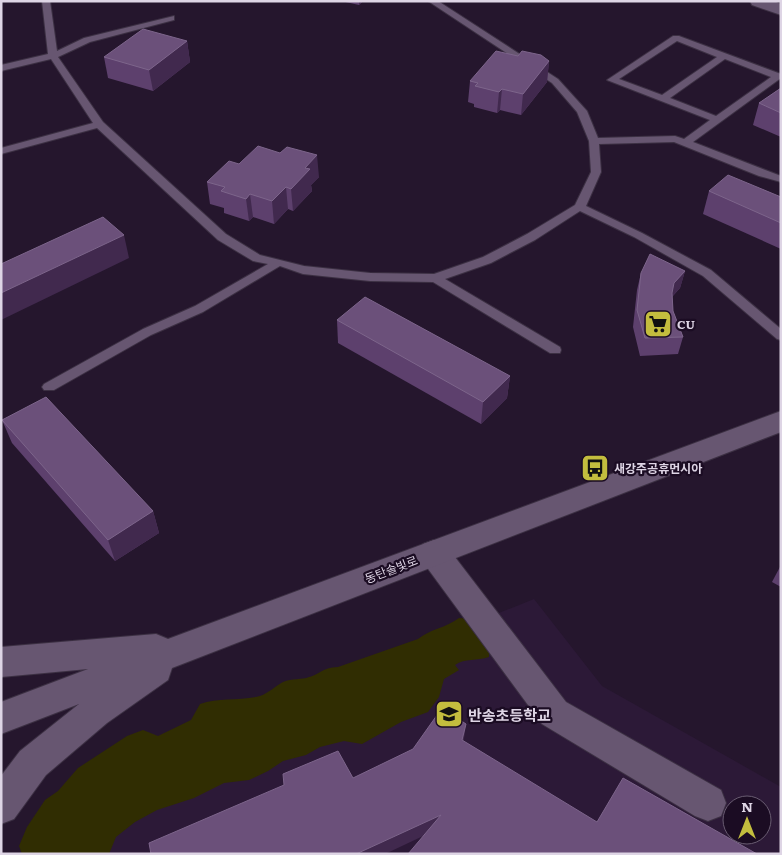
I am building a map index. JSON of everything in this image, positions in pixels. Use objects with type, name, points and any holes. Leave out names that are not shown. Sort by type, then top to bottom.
[{"type":"street","points":[[758,1],[781,10]]},
{"type":"street","name":"동탄솔빛로","points":[[1,718],[781,421]]},
{"type":"street","points":[[434,553],[554,713],[708,803]]},
{"type":"street","points":[[1,662],[188,646]]},
{"type":"street","points":[[1,806],[32,763],[96,712],[188,646]]},
{"type":"lane","points":[[46,1],[53,56],[99,124],[222,237],[257,258],[279,262],[303,270],[370,277],[435,278],[487,260],[530,238],[580,207],[596,172],[594,141],[582,111],[555,81],[434,2]]},
{"type":"lane","points":[[1,68],[53,56],[87,40],[171,18]]},
{"type":"lane","points":[[684,142],[778,76],[676,38],[612,80],[716,119]]},
{"type":"lane","points":[[662,99],[724,56]]},
{"type":"lane","points":[[1,151],[99,124]]},
{"type":"lane","points":[[594,141],[675,139],[781,178]]},
{"type":"lane","points":[[580,207],[638,235],[707,273],[781,336]]},
{"type":"lane","points":[[49,387],[147,332],[199,309],[279,262]]},
{"type":"lane","points":[[435,278],[555,350]]},
{"type":"shaded area","name":"반송초등학교","points":[[534,599],[602,686],[781,787],[781,854],[74,854],[177,742]]},
{"type":"shaded area","points":[[459,618],[472,619],[476,635],[489,650],[489,657],[463,661],[455,665],[459,670],[444,679],[439,697],[428,712],[401,722],[362,744],[344,741],[320,747],[306,755],[283,761],[249,780],[224,783],[194,798],[157,810],[135,822],[116,837],[109,854],[22,854],[19,846],[27,827],[45,800],[58,791],[78,768],[127,736],[143,730],[158,736],[191,720],[200,704],[260,696],[283,682],[313,676],[328,669],[418,639]]},
{"type":"building","points":[[143,29],[187,41],[149,70],[104,57]]},
{"type":"building","points":[[496,51],[518,56],[522,51],[541,55],[549,61],[523,94],[502,89],[499,92],[475,86],[478,83],[470,81]]},
{"type":"building","points":[[781,88],[781,113],[759,103]]},
{"type":"building","points":[[258,146],[280,153],[287,147],[317,155],[305,168],[310,169],[291,189],[286,187],[272,201],[250,194],[246,199],[221,191],[225,187],[207,182],[229,161],[239,164]]},
{"type":"building","points":[[728,175],[781,197],[781,223],[709,191]]},
{"type":"building","points":[[103,217],[124,235],[1,293],[1,264]]},
{"type":"building","points":[[650,254],[685,271],[674,283],[672,293],[673,311],[683,337],[645,338],[637,310],[641,273]]},
{"type":"building","points":[[365,297],[510,376],[483,402],[337,320]]},
{"type":"building","points":[[46,397],[153,511],[108,540],[2,420]]},
{"type":"building","points":[[442,708],[466,724],[462,740],[597,822],[623,778],[722,834],[722,845],[741,845],[757,854],[408,854],[441,815],[356,854],[151,854],[149,843],[284,785],[283,774],[338,751],[353,778],[413,749]]},
{"type":"place","name":"CU","points":[[658,324]]},
{"type":"place","name":"새강주공휴먼시아","points":[[595,468]]},
{"type":"place","name":"반송초등학교","points":[[449,714]]}]
